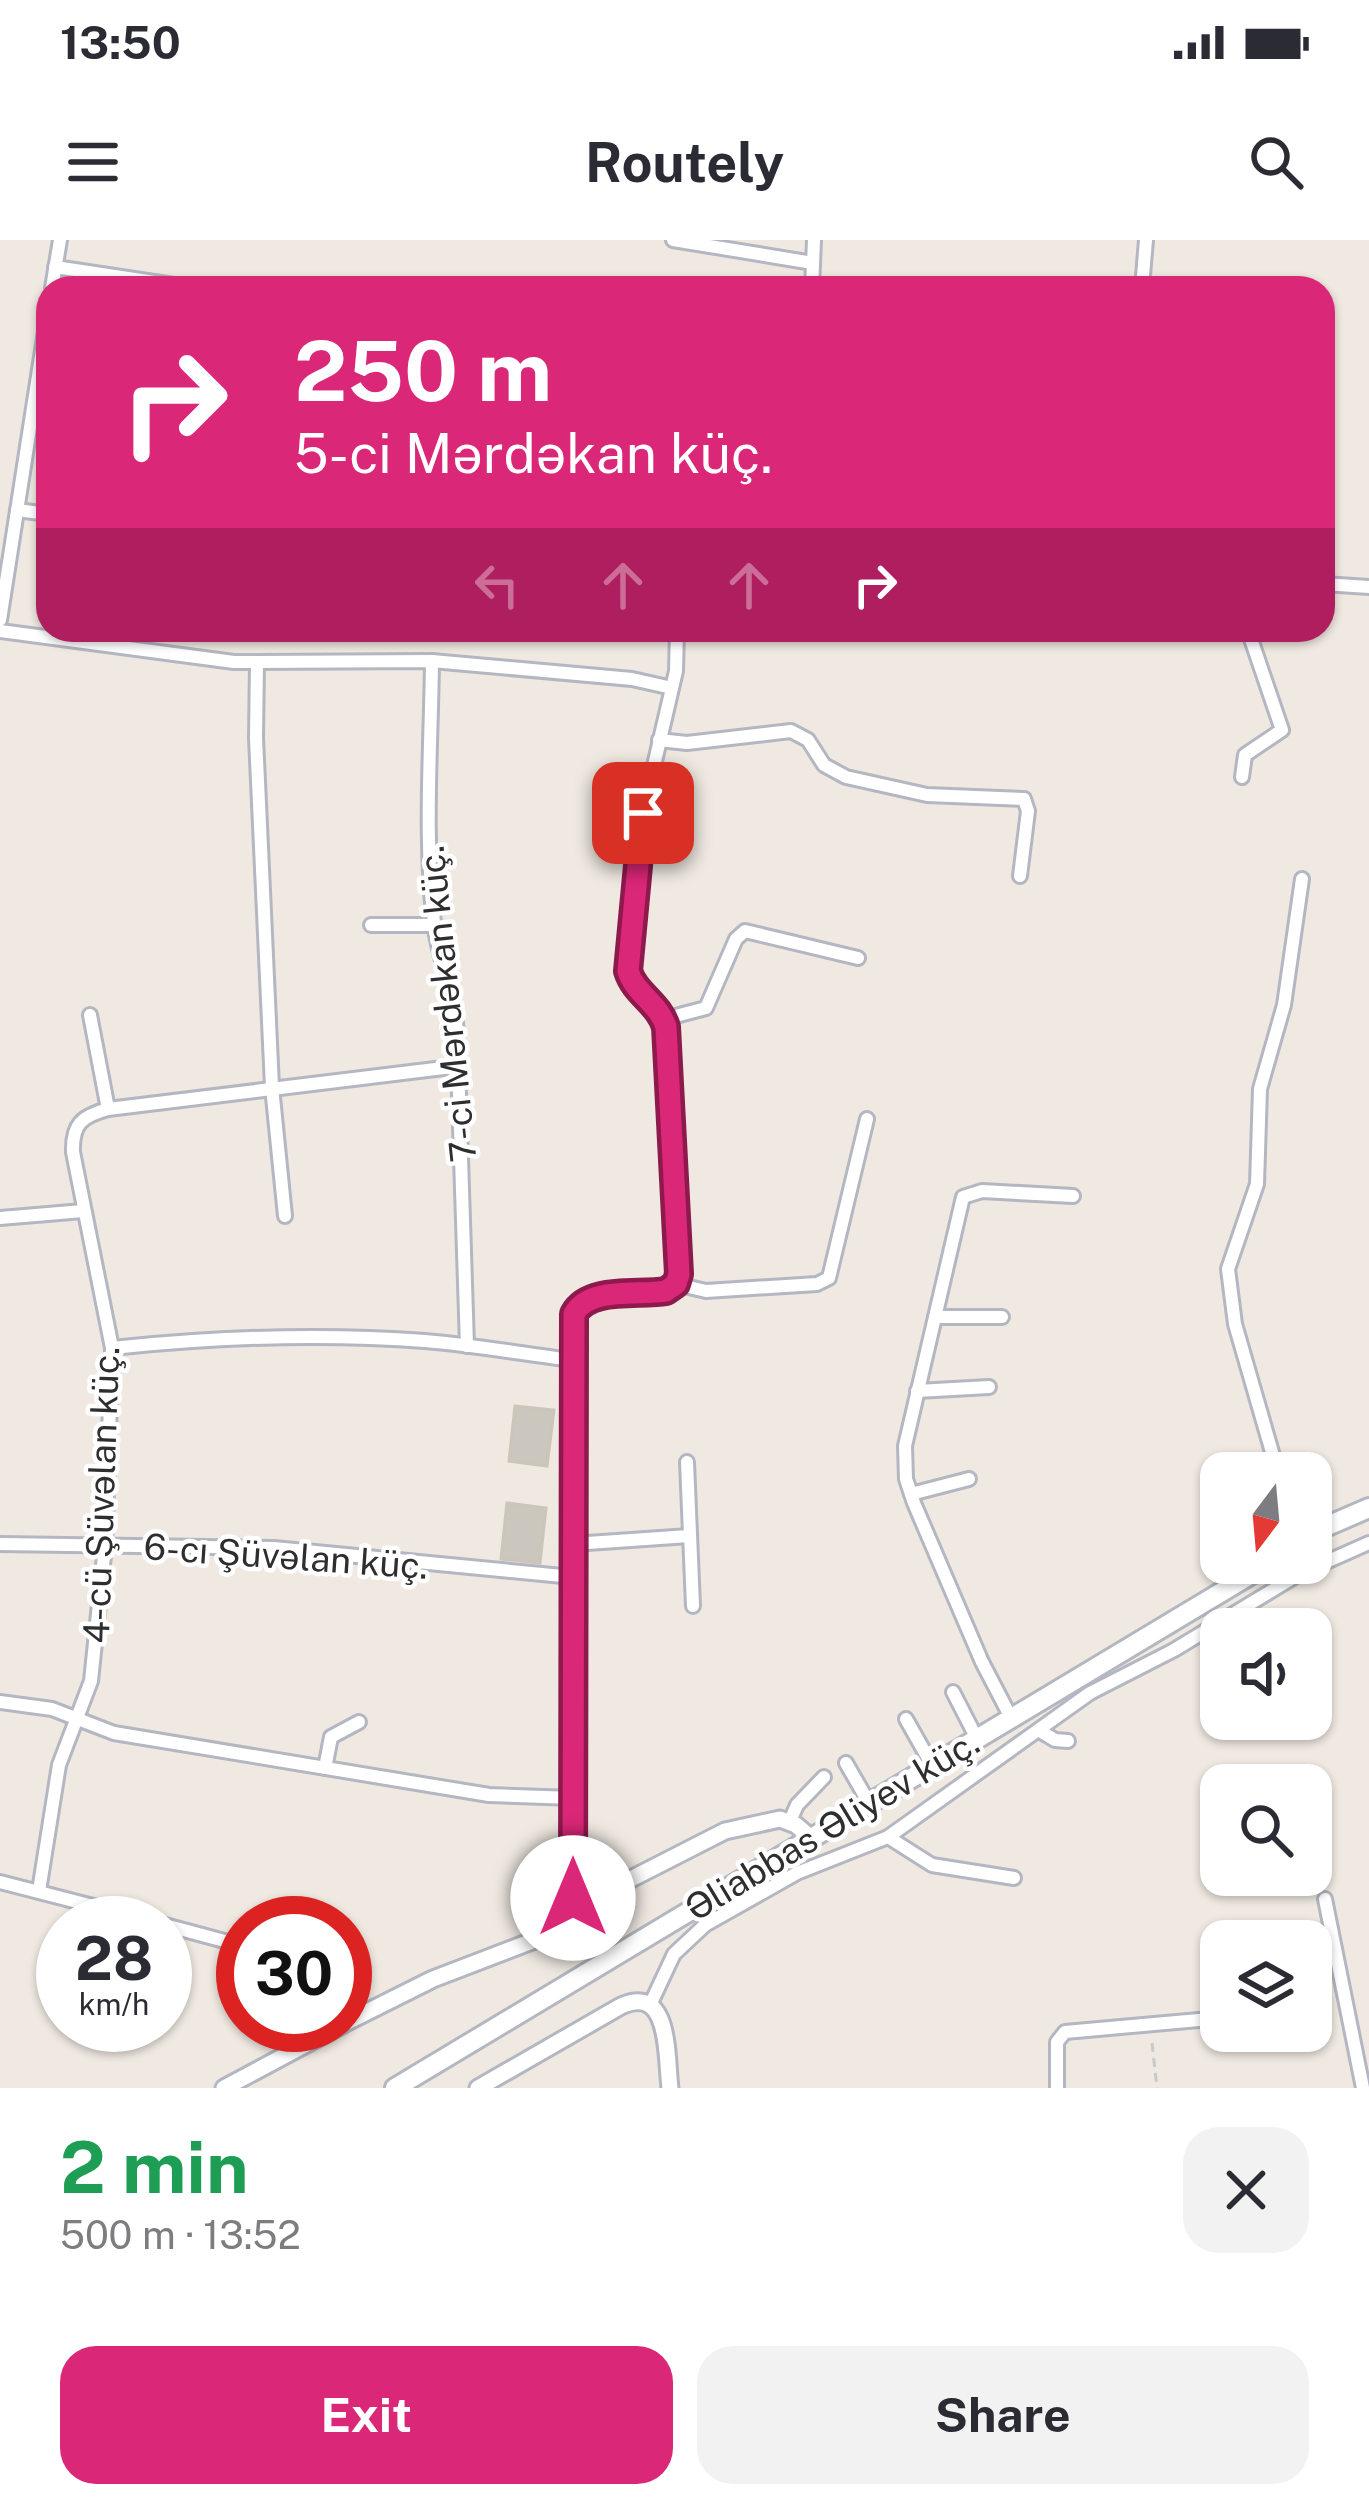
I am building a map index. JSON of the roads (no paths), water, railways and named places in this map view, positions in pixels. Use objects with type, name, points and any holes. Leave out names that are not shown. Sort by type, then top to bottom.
[{"type":"main road","points":[[1332,1526],[1369,1508]]},
{"type":"main road","points":[[1332,1530],[1369,1517]]},
{"type":"main road","points":[[380,2088],[1217,1584]]},
{"type":"main road","name":"Əliabbas Əliyev küç.","points":[[394,2088],[802,1830],[1233,1584]]},
{"type":"street","points":[[54,276],[59,240]]},
{"type":"street","points":[[673,240],[813,263]]},
{"type":"street","points":[[812,276],[814,240]]},
{"type":"street","points":[[1143,276],[1146,240]]},
{"type":"street","points":[[55,267],[115,276]]},
{"type":"street","points":[[0,620],[36,389]]},
{"type":"street","points":[[17,510],[36,512]]},
{"type":"street","points":[[1335,585],[1369,586]]},
{"type":"street","points":[[0,631],[36,635]]},
{"type":"street","points":[[91,642],[257,662],[432,661],[632,679],[672,688]]},
{"type":"street","points":[[676,642],[672,688],[643,813],[627,957],[633,984],[664,1019],[679,1270],[676,1284]]},
{"type":"street","points":[[1242,777],[1245,755],[1282,730],[1253,642]]},
{"type":"street","name":"7-ci Mərdəkan küç.","points":[[432,661],[429,867],[434,925],[454,999],[460,1066],[466,1346]]},
{"type":"street","points":[[257,662],[256,738],[272,1088],[285,1216]]},
{"type":"street","points":[[658,740],[687,743],[791,731],[808,740],[824,765],[846,777],[927,795],[1024,799],[1028,811],[1020,876]]},
{"type":"street","points":[[1272,1452],[1235,1324],[1228,1269],[1257,1184],[1260,1089],[1284,1005],[1302,879]]},
{"type":"street","points":[[371,926],[434,925]]},
{"type":"street","points":[[664,1019],[706,1008],[736,939],[745,931],[858,958]]},
{"type":"street","points":[[90,1015],[108,1109],[460,1066]]},
{"type":"street","name":"4-cü Şüvəlan küç.","points":[[39,1891],[58,1765],[92,1681],[105,1546],[112,1348],[73,1152],[74,1129],[88,1114],[108,1109]]},
{"type":"street","points":[[578,1915],[573,1898],[574,1314],[584,1300],[658,1292],[676,1284],[706,1291],[817,1284],[830,1279],[868,1119]]},
{"type":"street","points":[[1007,1710],[911,1494],[905,1447],[963,1197],[982,1191],[1073,1196]]},
{"type":"street","points":[[0,1218],[83,1211]]},
{"type":"street","points":[[935,1317],[1002,1317]]},
{"type":"street","points":[[112,1348],[260,1336],[371,1338],[572,1360]]},
{"type":"street","points":[[916,1391],[989,1387]]},
{"type":"street","points":[[687,1462],[693,1606]]},
{"type":"street","points":[[911,1494],[969,1479]]},
{"type":"street","points":[[573,1544],[689,1536]]},
{"type":"street","name":"6-cı Şüvəlan küç.","points":[[0,1544],[274,1548],[572,1577]]},
{"type":"street","points":[[670,2088],[663,2029],[651,2003],[674,1954],[705,1924],[782,1880],[888,1838],[1090,1693],[1192,1640],[1299,1574],[1369,1544]]},
{"type":"street","points":[[953,1692],[974,1731]]},
{"type":"street","points":[[0,1702],[52,1709],[114,1733],[489,1795],[574,1798]]},
{"type":"street","points":[[906,1719],[928,1758]]},
{"type":"street","points":[[325,1768],[337,1730],[358,1722]]},
{"type":"street","points":[[1040,1731],[1068,1741]]},
{"type":"street","points":[[846,1762],[865,1796]]},
{"type":"street","points":[[372,2010],[433,1979],[537,1941],[625,1882],[725,1832],[763,1820],[802,1830],[797,1805],[824,1777]]},
{"type":"street","points":[[888,1838],[932,1865],[1014,1878]]},
{"type":"street","points":[[0,1882],[58,1896]]},
{"type":"street","points":[[1324,1899],[1364,2088]]},
{"type":"street","points":[[478,2088],[631,2001],[651,2003]]},
{"type":"street","points":[[1057,2088],[1057,2042],[1066,2032],[1200,2020]]},
{"type":"street","points":[[224,2088],[291,2052]]}]
